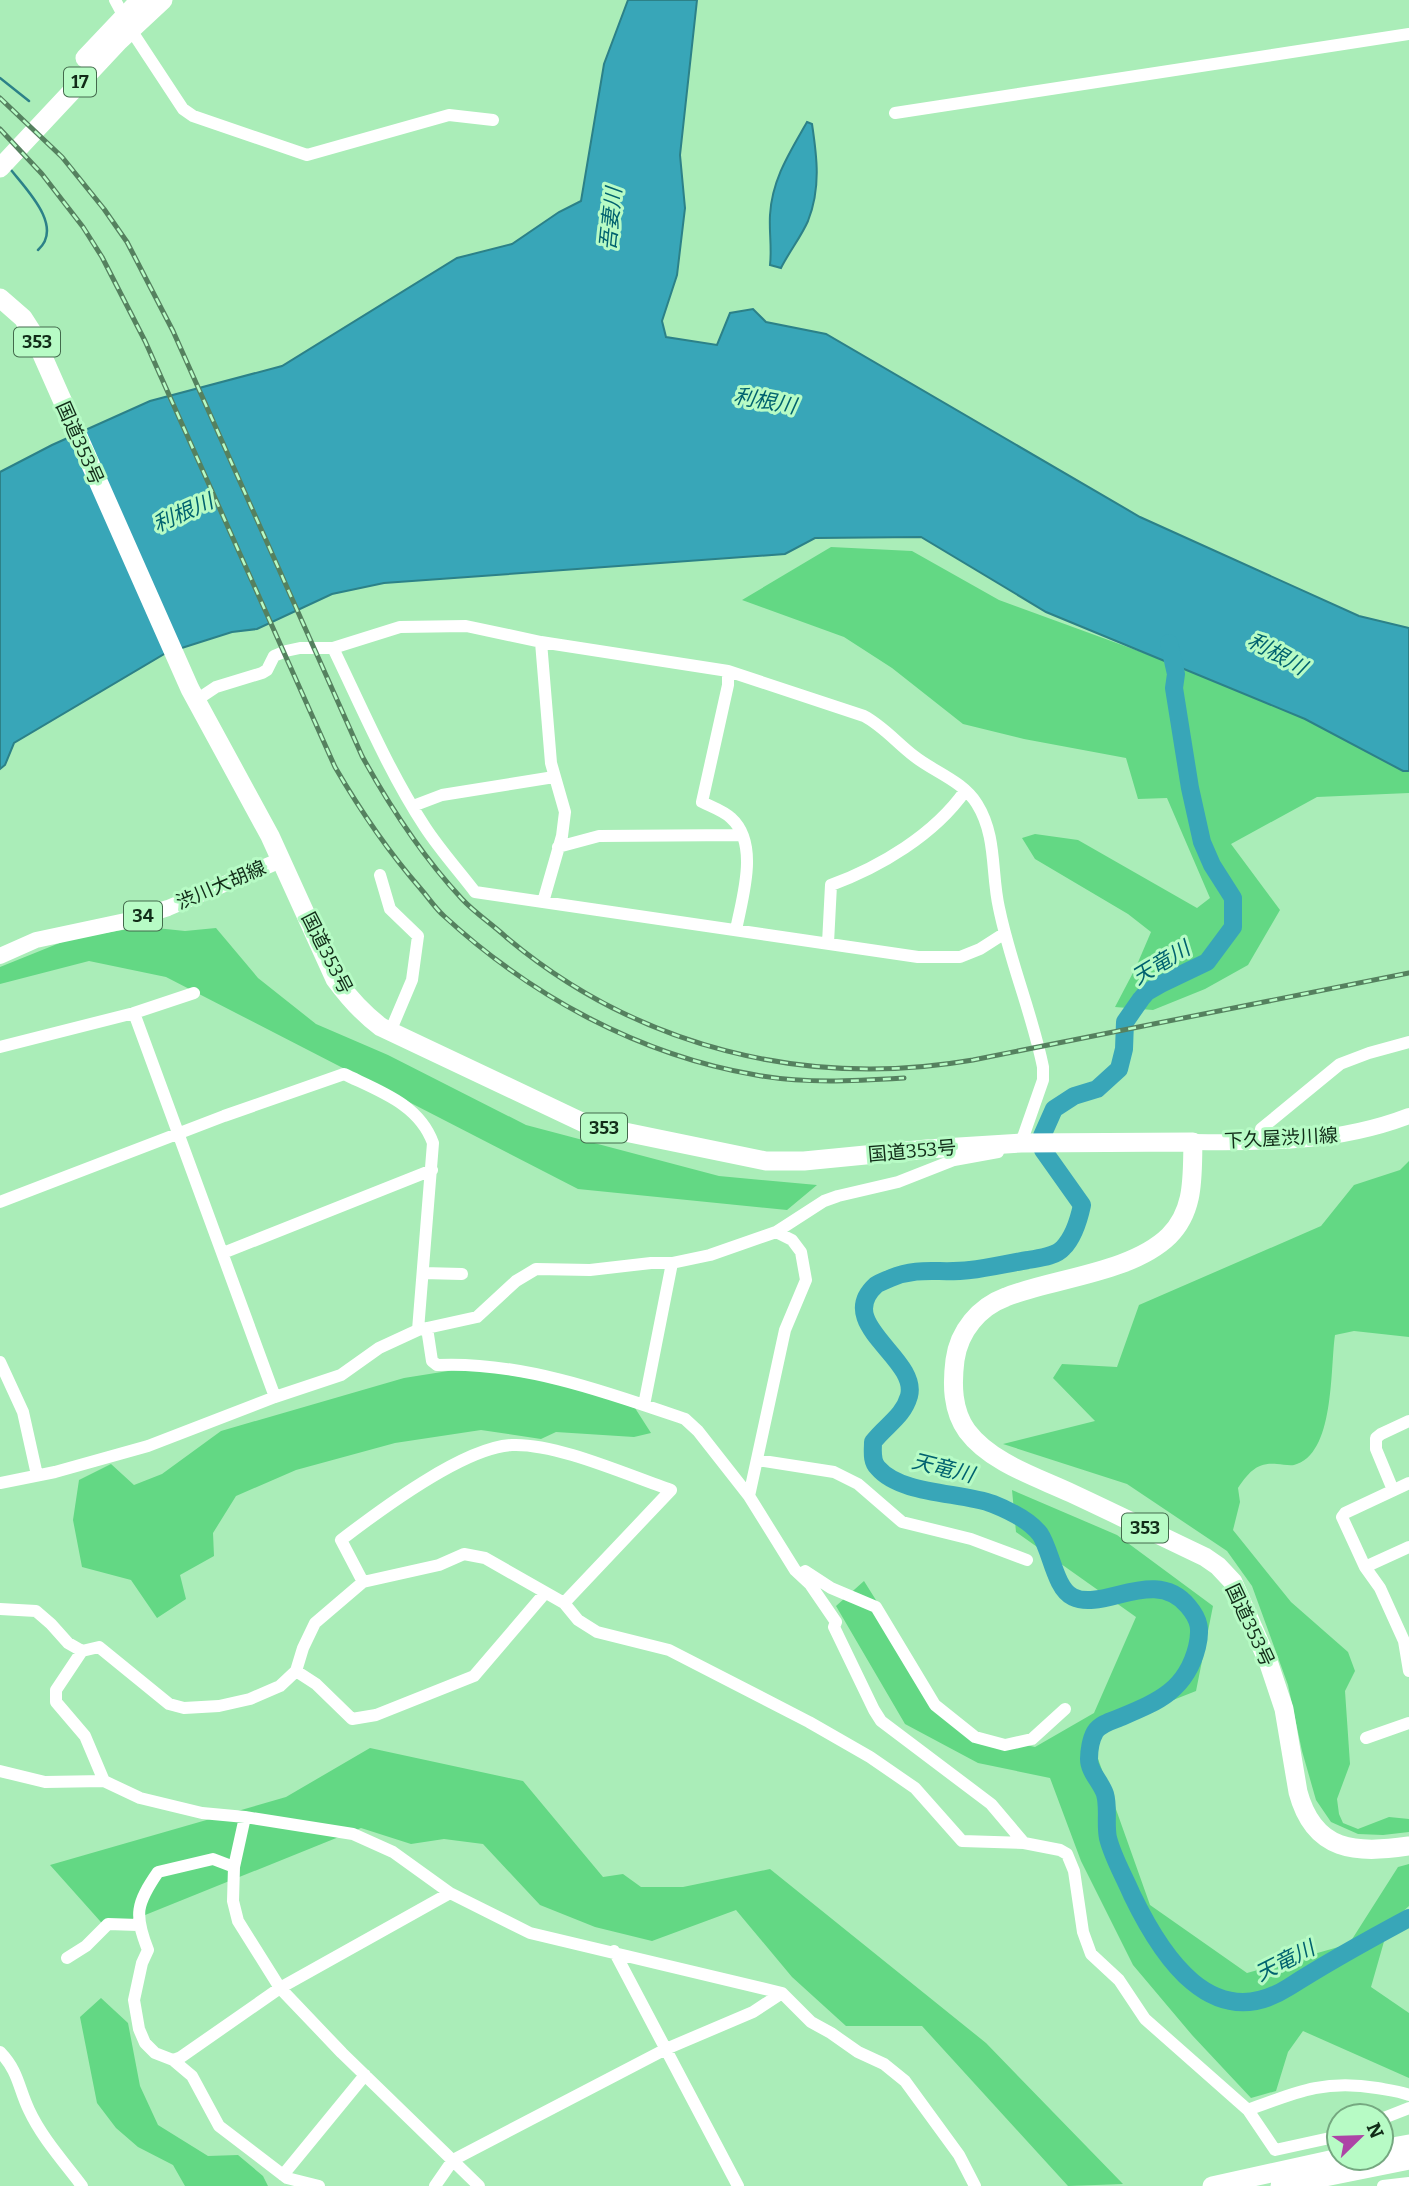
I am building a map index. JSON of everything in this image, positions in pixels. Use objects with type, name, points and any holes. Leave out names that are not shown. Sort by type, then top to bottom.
[{"type":"highway","name":"17","points":[[0,152],[123,15],[140,0]]},
{"type":"highway","name":"17","points":[[0,168],[123,15],[163,0]]},
{"type":"highway","name":"国道353号","points":[[0,298],[23,318],[32,331],[193,695],[281,860],[335,979],[364,1014],[390,1032],[586,1124],[766,1161],[804,1161],[1027,1143],[1193,1142],[1191,1195],[1182,1218],[1168,1237],[1138,1257],[1005,1297],[986,1307],[967,1329],[957,1347],[953,1380],[955,1405],[968,1432],[1000,1459],[1205,1557],[1218,1566],[1233,1582],[1269,1664],[1284,1709],[1301,1805],[1313,1825],[1330,1840],[1349,1848],[1380,1850],[1409,1846]]},
{"type":"highway","points":[[1280,2186],[1409,2160]]},
{"type":"highway","points":[[1212,2186],[1325,2161]]},
{"type":"main road","name":"渋川大胡線","points":[[0,956],[36,940],[130,920],[167,908],[281,860]]},
{"type":"main road","name":"下久屋渋川線","points":[[1193,1142],[1316,1140],[1342,1136],[1409,1116]]},
{"type":"street","points":[[123,15],[183,109],[193,116],[307,155],[449,115],[493,120]]},
{"type":"street","points":[[895,113],[1409,34]]},
{"type":"street","points":[[0,1483],[55,1472],[148,1446],[275,1397],[341,1375],[379,1348],[422,1329],[477,1317],[516,1281],[536,1269],[590,1270],[672,1263],[710,1255],[776,1232],[824,1201],[838,1196],[898,1182],[954,1160],[1004,1151],[1027,1143],[1043,1080],[1037,1040],[998,905],[995,860],[976,803],[952,779],[916,758],[876,722],[864,716],[728,671],[541,642],[466,626],[391,629],[333,648],[300,648],[286,651],[274,656],[267,670],[193,695]]},
{"type":"street","points":[[541,642],[554,776],[565,812],[543,902]]},
{"type":"street","points":[[333,648],[373,733],[413,806],[426,828],[475,892],[918,957],[960,957],[980,949],[1005,933]]},
{"type":"street","points":[[728,671],[728,685],[702,802],[729,816],[742,835],[748,875],[736,930]]},
{"type":"street","points":[[413,806],[442,795],[554,776]]},
{"type":"street","points":[[828,943],[831,885],[865,873],[897,853],[953,808],[965,791]]},
{"type":"street","points":[[558,847],[599,836],[742,835]]},
{"type":"street","points":[[380,875],[390,909],[418,936],[412,980],[390,1032]]},
{"type":"street","points":[[0,1047],[134,1013],[194,993]]},
{"type":"street","points":[[134,1013],[275,1397]]},
{"type":"street","points":[[1259,1143],[1261,1129],[1340,1064],[1409,1042]]},
{"type":"street","points":[[0,1202],[344,1074],[400,1101],[421,1120],[433,1143],[423,1273],[422,1329],[432,1361],[437,1365],[464,1364],[571,1381],[685,1419],[698,1431],[750,1496],[790,1561],[810,1584],[836,1622],[834,1627],[884,1725],[991,1804],[1024,1843]]},
{"type":"street","points":[[223,1253],[432,1170]]},
{"type":"street","points":[[750,1496],[785,1330],[806,1280],[802,1252],[792,1240],[776,1232]]},
{"type":"street","points":[[644,1405],[672,1263]]},
{"type":"street","points":[[423,1273],[461,1274]]},
{"type":"street","points":[[0,1362],[23,1412],[37,1475]]},
{"type":"street","points":[[1393,1490],[1376,1449],[1376,1438],[1409,1421]]},
{"type":"street","points":[[363,1582],[341,1540],[386,1506],[478,1452],[512,1445],[561,1452],[671,1490],[564,1603]]},
{"type":"street","points":[[757,1460],[834,1472],[858,1484],[902,1522],[971,1539],[1027,1560]]},
{"type":"street","points":[[1409,1483],[1345,1513],[1342,1517],[1365,1567],[1380,1588],[1404,1641],[1409,1671]]},
{"type":"street","points":[[1365,1567],[1409,1548]]},
{"type":"street","points":[[0,1609],[36,1611],[51,1623],[68,1643],[82,1651],[99,1647],[169,1704],[184,1708],[219,1706],[250,1699],[280,1686],[296,1671],[315,1623],[363,1582],[439,1565],[464,1554],[485,1558],[564,1603],[578,1620],[597,1632],[669,1650],[870,1757],[915,1788],[962,1842],[1024,1843],[1060,1850],[1067,1854],[1074,1871],[1083,1932],[1091,1954],[1119,1980],[1145,2020],[1248,2110],[1275,2150],[1325,2139]]},
{"type":"street","points":[[790,1561],[831,1588],[876,1607],[935,1705],[975,1737],[1005,1745],[1032,1739],[1065,1709]]},
{"type":"street","points":[[296,1671],[316,1684],[352,1719],[376,1715],[474,1676],[545,1593]]},
{"type":"street","points":[[82,1651],[56,1690],[56,1702],[85,1737],[104,1781]]},
{"type":"street","points":[[1366,1738],[1409,1723]]},
{"type":"street","points":[[0,1771],[45,1782],[104,1781],[140,1798],[202,1813],[353,1834],[393,1852],[450,1893],[530,1933],[782,1993],[811,2022],[858,2052],[892,2069],[905,2081],[959,2155],[975,2186]]},
{"type":"street","points":[[245,1817],[234,1867],[233,1901],[238,1921],[280,1988],[479,2186]]},
{"type":"street","points":[[234,1867],[213,1859],[158,1872],[139,1906],[138,1925],[148,1950],[142,1963],[134,2000],[139,2029],[145,2043],[155,2053],[173,2060],[192,2076],[219,2126],[283,2175],[319,2186]]},
{"type":"street","points":[[173,2060],[280,1988],[450,1893]]},
{"type":"street","points":[[67,1958],[86,1946],[108,1924],[138,1925]]},
{"type":"street","points":[[614,1951],[738,2186]]},
{"type":"street","points":[[435,2186],[453,2160],[666,2049],[753,2011],[782,1993]]},
{"type":"street","points":[[0,2052],[13,2065],[29,2111],[82,2186]]},
{"type":"street","points":[[283,2175],[365,2075]]},
{"type":"street","points":[[1248,2110],[1321,2085],[1346,2084],[1409,2095]]},
{"type":"street","points":[[1385,2089],[1409,2106]]},
{"type":"street","points":[[1383,2186],[1409,2183]]},
{"type":"green space","points":[[831,547],[912,551],[999,600],[1155,657],[1305,719],[1403,771],[1409,771],[1409,793],[1317,797],[1231,844],[1280,910],[1248,965],[1205,989],[1153,1010],[1115,1007],[1151,932],[1128,914],[1035,859],[1022,838],[1035,834],[1078,840],[1197,908],[1210,898],[1167,798],[1138,799],[1126,758],[1024,739],[963,724],[892,668],[844,637],[742,600]]},
{"type":"green space","points":[[156,928],[185,931],[216,928],[258,978],[316,1024],[388,1055],[526,1125],[719,1176],[817,1185],[787,1210],[578,1189],[166,977],[89,961],[0,984],[0,967],[72,938]]},
{"type":"green space","points":[[1409,1161],[1409,1337],[1354,1331],[1335,1335],[1328,1409],[1317,1445],[1307,1458],[1294,1465],[1264,1465],[1250,1473],[1238,1488],[1240,1502],[1233,1530],[1291,1602],[1348,1652],[1355,1671],[1345,1691],[1350,1764],[1337,1799],[1339,1814],[1343,1823],[1358,1829],[1389,1817],[1409,1819],[1409,1832],[1358,1834],[1331,1822],[1316,1800],[1288,1685],[1252,1586],[1227,1551],[1127,1484],[1003,1444],[1095,1421],[1053,1378],[1062,1364],[1117,1367],[1139,1305],[1321,1226],[1354,1185],[1400,1170]]},
{"type":"green space","points":[[467,1368],[565,1384],[635,1408],[651,1433],[634,1437],[556,1432],[541,1439],[481,1430],[395,1443],[296,1470],[236,1496],[213,1533],[214,1556],[180,1575],[186,1599],[157,1618],[131,1580],[82,1567],[73,1520],[79,1480],[111,1464],[134,1485],[162,1474],[221,1431],[404,1378]]},
{"type":"green space","points":[[1012,1490],[1117,1535],[1213,1606],[1196,1691],[1125,1719],[1091,1739],[1150,1905],[1247,1973],[1349,1944],[1398,1867],[1409,1864],[1409,1906],[1389,1924],[1371,1987],[1409,2013],[1409,2078],[1303,2031],[1288,2052],[1276,2091],[1251,2098],[1192,2035],[1133,1965],[1081,1861],[1050,1778],[978,1763],[905,1724],[836,1606],[864,1581],[956,1728],[1035,1747],[1094,1713],[1136,1617],[1016,1532]]},
{"type":"green space","points":[[370,1748],[523,1781],[603,1877],[623,1874],[641,1887],[683,1887],[770,1869],[986,2043],[1123,2184],[1068,2186],[922,2026],[846,2026],[792,1977],[736,1910],[652,1941],[595,1927],[540,1905],[483,1844],[444,1839],[411,1844],[361,1828],[108,1930],[50,1865],[286,1797]]},
{"type":"green space","points":[[101,1998],[128,2023],[140,2086],[158,2125],[208,2156],[238,2155],[263,2176],[268,2186],[185,2186],[173,2165],[138,2147],[116,2128],[97,2103],[80,2017]]},
{"type":"water","points":[[628,0],[697,0],[680,155],[685,208],[677,275],[662,321],[666,337],[717,345],[730,313],[753,309],[766,322],[826,334],[1140,517],[1359,616],[1409,628],[1409,771],[1403,771],[1305,719],[1046,612],[921,537],[815,538],[785,554],[384,583],[332,594],[257,629],[232,632],[166,653],[14,743],[5,765],[0,769],[0,472],[52,445],[150,401],[282,366],[457,258],[512,244],[559,212],[581,201],[604,64]]},
{"type":"water","points":[[807,122],[812,124],[815,148],[815,197],[808,221],[781,268],[770,265],[771,202],[783,166]]},
{"type":"waterway","points":[[0,78],[29,101]]},
{"type":"waterway","points":[[11,170],[33,198],[45,220],[45,241],[38,250]]},
{"type":"waterway","name":"天竜川","points":[[1169,643],[1176,674],[1174,688],[1190,788],[1202,842],[1212,865],[1233,898],[1233,927],[1207,962],[1161,984],[1141,999],[1125,1022],[1124,1049],[1119,1069],[1097,1089],[1074,1096],[1054,1109],[1042,1136],[1043,1150],[1082,1205],[1078,1222],[1067,1244],[1047,1257],[959,1271],[901,1274],[876,1285],[865,1299],[864,1313],[870,1327],[902,1368],[909,1382],[909,1396],[903,1410],[873,1442],[873,1459],[888,1477],[901,1483],[932,1492],[980,1500],[999,1506],[1025,1520],[1040,1534],[1062,1586],[1073,1597],[1099,1599],[1129,1592],[1160,1590],[1175,1595],[1195,1616],[1199,1630],[1198,1641],[1192,1662],[1178,1685],[1157,1700],[1100,1727],[1092,1738],[1089,1759],[1105,1794],[1108,1838],[1119,1867],[1158,1942],[1192,1982],[1213,1995],[1236,2002],[1261,2000],[1289,1987],[1409,1918]]},
{"type":"railway","points":[[0,98],[62,157],[127,242],[173,331],[362,756],[395,812],[433,866],[467,904],[557,975],[611,1007],[667,1032],[726,1051],[786,1063],[848,1068],[910,1068],[973,1060],[1409,973]]},
{"type":"railway","points":[[0,129],[42,174],[83,227],[102,257],[145,341],[335,767],[385,844],[441,913],[513,972],[550,996],[589,1018],[670,1053],[713,1066],[774,1078],[830,1081],[904,1078]]},
{"type":"water label","name":"吾妻川","points":[[611,219]]},
{"type":"water label","name":"利根川","points":[[765,401]]},
{"type":"water label","name":"利根川","points":[[183,513]]},
{"type":"water label","name":"利根川","points":[[1277,654]]}]
